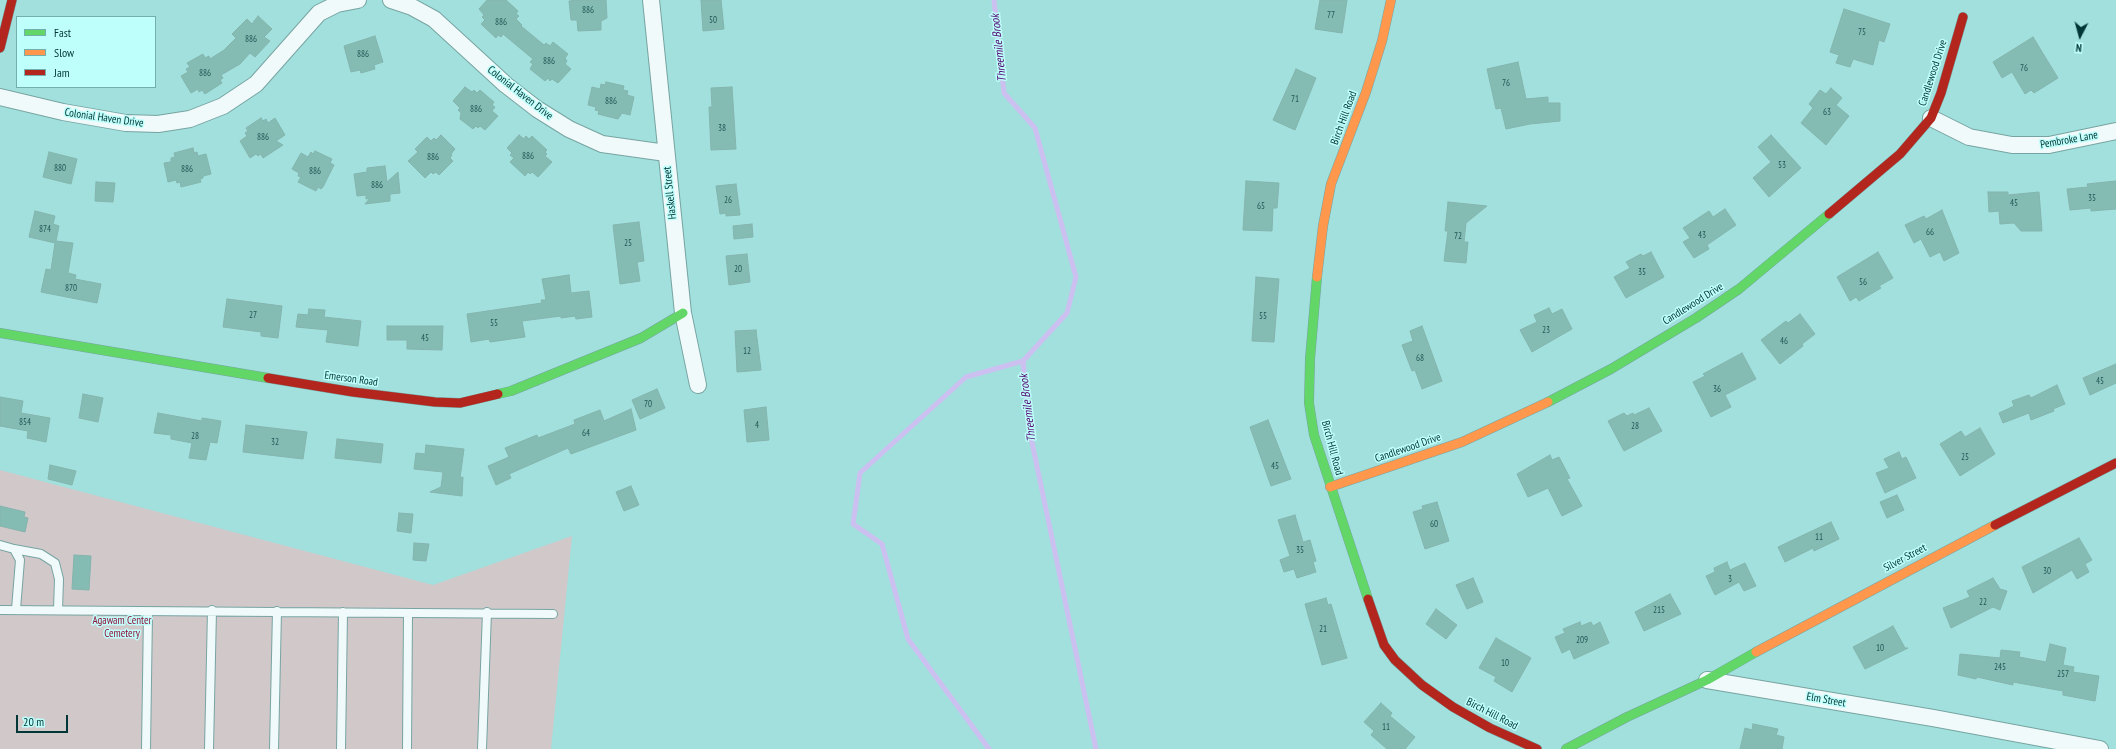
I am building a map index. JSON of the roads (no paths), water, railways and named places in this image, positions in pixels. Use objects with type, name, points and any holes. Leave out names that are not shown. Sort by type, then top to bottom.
[{"type":"street","points":[[0,48],[12,0]]},
{"type":"street","name":"Colonial Haven Drive","points":[[0,97],[63,112],[126,124],[158,124],[196,117],[223,106],[256,84],[319,13],[337,4],[358,0]]},
{"type":"street","name":"Colonial Haven Drive","points":[[391,0],[412,7],[434,19],[506,85],[537,109],[569,129],[602,144],[666,153]]},
{"type":"street","name":"Haskell Street","points":[[651,0],[683,312],[698,385]]},
{"type":"street","name":"Birch Hill Road","points":[[1391,0],[1382,41],[1366,92],[1331,184],[1323,226],[1315,299],[1309,403],[1314,435],[1330,487],[1384,645],[1395,660],[1422,685],[1453,707],[1490,728],[1537,749]]},
{"type":"street","name":"Candlewood Drive","points":[[1330,487],[1454,445],[1519,418],[1611,369],[1696,318],[1739,289],[1900,154],[1931,118],[1941,93],[1963,17]]},
{"type":"street","name":"Pembroke Lane","points":[[1931,118],[1969,137],[2012,145],[2050,145],[2116,131]]},
{"type":"street","name":"Emerson Road","points":[[0,332],[353,392],[435,402],[460,403],[510,391],[641,338],[683,312]]},
{"type":"street","name":"Silver Street","points":[[1707,680],[1781,638],[1951,547],[2116,463]]},
{"type":"street","points":[[1566,749],[1627,717],[1707,680]]},
{"type":"street","name":"Elm Street","points":[[1707,680],[1933,718],[2100,749]]},
{"type":"lane","points":[[0,545],[41,554],[55,563],[59,580],[58,610]]},
{"type":"lane","points":[[14,549],[20,560],[16,609]]},
{"type":"lane","points":[[0,610],[16,609],[148,612],[212,610],[408,613],[487,612],[554,614]]},
{"type":"lane","points":[[209,749],[212,610]]},
{"type":"lane","points":[[274,749],[277,611]]},
{"type":"lane","points":[[146,749],[148,612]]},
{"type":"lane","points":[[341,749],[343,612]]},
{"type":"lane","points":[[482,749],[487,612]]},
{"type":"lane","points":[[408,613],[408,749]]},
{"type":"waterway","name":"Threemile Brook","points":[[994,0],[1004,93],[1035,128],[1076,277],[1067,313],[1023,361],[1029,428],[1096,749]]},
{"type":"waterway","points":[[989,749],[908,639],[882,544],[853,524],[860,473],[966,377],[1023,361]]},
{"type":"park label","name":"Agawam Center Cemetery","points":[[122,627]]}]
